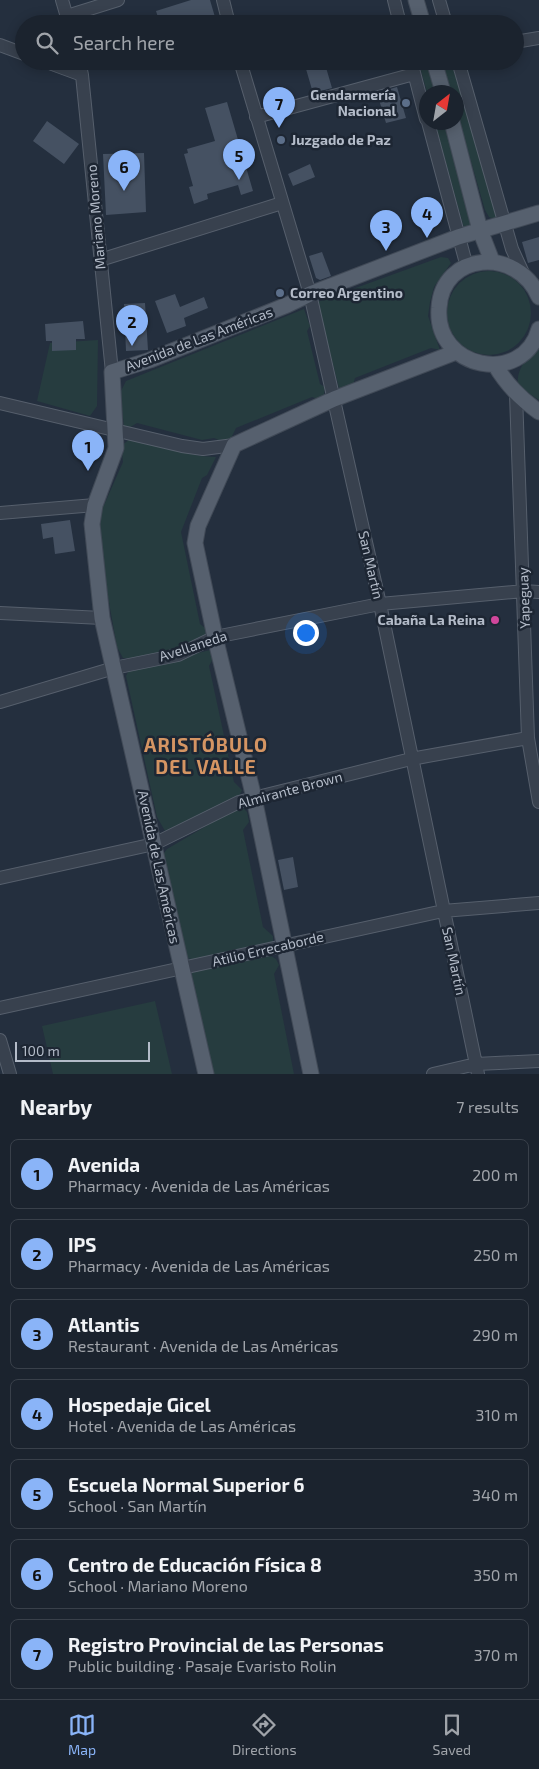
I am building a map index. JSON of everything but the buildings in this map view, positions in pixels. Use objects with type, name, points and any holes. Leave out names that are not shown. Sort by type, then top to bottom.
[{"type":"main road","points":[[416,0],[420,15]]},
{"type":"main road","points":[[437,70],[441,85]]},
{"type":"main road","points":[[454,130],[480,230],[492,261]]},
{"type":"main road","name":"Avenida de Las Américas","points":[[206,1074],[180,968],[154,844],[102,618],[92,524],[95,505],[116,448],[112,372],[270,312],[310,294],[458,237],[539,213]]},
{"type":"main road","points":[[468,266],[480,230]]},
{"type":"main road","points":[[539,297],[534,285],[523,273],[508,265],[492,261],[468,266],[454,276],[444,290],[438,306],[439,323],[445,339],[456,352],[468,360],[481,364],[495,365],[512,360],[527,350],[537,336],[539,329]]},
{"type":"main road","points":[[311,1074],[254,798],[215,637],[195,543],[198,526],[234,445],[334,399],[456,352]]},
{"type":"main road","points":[[495,365],[504,381],[516,394],[539,412]]},
{"type":"street","points":[[62,0],[66,15]]},
{"type":"street","points":[[80,15],[118,0]]},
{"type":"street","points":[[223,0],[227,15]]},
{"type":"street","points":[[394,0],[398,15]]},
{"type":"street","points":[[439,0],[443,15]]},
{"type":"street","points":[[524,40],[539,38]]},
{"type":"street","points":[[0,45],[15,51]]},
{"type":"street","points":[[68,70],[82,75]]},
{"type":"street","name":"Mariano Moreno","points":[[81,70],[112,372]]},
{"type":"street","name":"San Martín","points":[[243,70],[310,294],[380,604],[477,1069]]},
{"type":"street","points":[[413,70],[419,93]]},
{"type":"street","points":[[461,70],[506,222],[512,249],[523,273]]},
{"type":"street","points":[[256,117],[414,74]]},
{"type":"street","points":[[430,130],[458,237],[468,266]]},
{"type":"street","points":[[100,260],[282,203]]},
{"type":"street","name":"Yapeguay","points":[[516,394],[528,738],[539,802]]},
{"type":"street","points":[[0,403],[194,448],[234,445]]},
{"type":"street","points":[[0,513],[95,505]]},
{"type":"street","name":"Avellaneda","points":[[0,702],[114,668],[178,655],[215,637],[380,604],[524,591],[539,592]]},
{"type":"street","points":[[0,613],[102,618]]},
{"type":"street","name":"Almirante Brown","points":[[0,878],[154,844],[239,802],[254,798],[411,759],[528,738]]},
{"type":"street","name":"Atilio Errecaborde","points":[[0,1008],[285,944],[443,911],[539,903]]},
{"type":"street","points":[[0,1040],[10,1074]]},
{"type":"street","points":[[433,1074],[539,1061]]},
{"type":"green space","points":[[421,70],[429,70],[433,85],[425,85]]},
{"type":"green space","points":[[444,70],[454,70],[458,85],[448,85]]},
{"type":"green space","points":[[464,104],[498,216],[496,220],[489,217],[485,210],[462,130],[464,130]]},
{"type":"green space","points":[[437,130],[446,130],[473,226],[464,228]]},
{"type":"green space","points":[[441,257],[448,258],[451,263],[434,287],[428,316],[440,350],[431,348],[355,378],[353,385],[345,390],[339,388],[317,302]]},
{"type":"green space","points":[[481,271],[497,271],[513,278],[524,289],[531,305],[528,329],[519,343],[513,348],[497,355],[481,355],[465,348],[454,337],[447,321],[447,305],[454,289],[465,278]]},
{"type":"green space","points":[[304,309],[310,326],[307,331],[320,384],[325,387],[323,401],[312,397],[236,428],[231,438],[221,441],[214,438],[202,440],[137,423],[129,428],[124,427],[120,393],[126,381]]},
{"type":"green space","points":[[98,340],[97,406],[90,416],[37,401],[50,343]]},
{"type":"green space","points":[[539,343],[539,400],[518,386],[518,379],[521,368]]},
{"type":"green space","points":[[130,439],[200,456],[216,457],[207,475],[202,478],[181,532],[200,624],[208,630],[209,636],[200,645],[134,658],[123,658],[117,647],[96,530],[97,521],[123,462],[121,446]]},
{"type":"green space","points":[[210,650],[214,657],[209,666],[234,782],[242,790],[238,798],[172,832],[165,831],[157,817],[126,676],[129,670]]},
{"type":"green space","points":[[237,808],[243,808],[247,812],[249,822],[243,830],[263,927],[273,936],[273,943],[196,960],[187,958],[162,856],[167,849]]},
{"type":"green space","points":[[271,956],[276,959],[279,965],[274,974],[294,1074],[212,1074],[191,971]]},
{"type":"green space","points":[[155,1001],[172,1074],[53,1074],[42,1026]]},
{"type":"place","name":"Gendarmería Nacional","points":[[406,103]]},
{"type":"place","name":"Registro Provincial de las Personas","points":[[279,128]]},
{"type":"place","name":"Juzgado de Paz","points":[[281,140]]},
{"type":"place","name":"Escuela Normal Superior 6","points":[[239,180]]},
{"type":"place","name":"Centro de Educación Física 8","points":[[124,191]]},
{"type":"place","name":"Hospedaje Gicel","points":[[427,238]]},
{"type":"place","name":"Atlantis","points":[[386,251]]},
{"type":"place","name":"Correo Argentino","points":[[280,293]]},
{"type":"place","name":"IPS","points":[[132,346]]},
{"type":"place","name":"Avenida","points":[[88,471]]},
{"type":"place","name":"Cabaña La Reina","points":[[495,620]]},
{"type":"district","name":"ARISTÓBULO DEL VALLE","points":[[206,756]]}]
